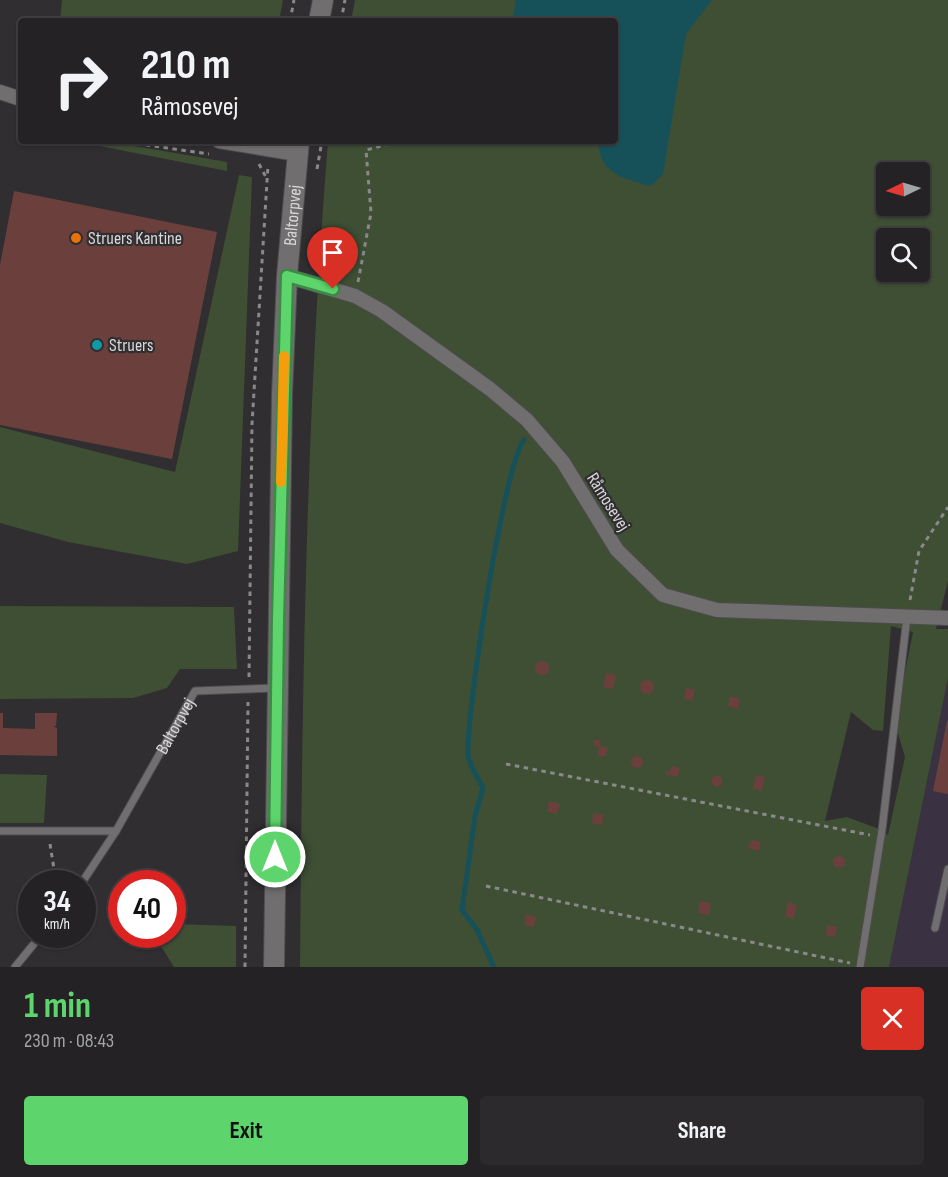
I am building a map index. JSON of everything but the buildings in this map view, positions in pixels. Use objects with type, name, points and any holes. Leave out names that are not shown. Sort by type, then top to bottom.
[{"type":"street","points":[[320,18],[323,0]]},
{"type":"street","points":[[0,92],[18,98]]},
{"type":"street","points":[[219,148],[298,147]]},
{"type":"street","name":"Baltorpvej","points":[[274,967],[276,688],[287,276],[298,147]]},
{"type":"street","name":"Råmosevej","points":[[287,276],[355,296],[382,311],[490,389],[527,420],[562,462],[617,550],[663,595],[717,610],[948,618]]},
{"type":"lane","points":[[860,966],[881,837],[907,617]]},
{"type":"lane","name":"Baltorpvej","points":[[90,870],[116,831],[195,690],[276,688]]},
{"type":"lane","points":[[0,831],[116,831]]},
{"type":"lane","points":[[935,928],[948,869]]},
{"type":"lane","points":[[15,967],[31,948]]},
{"type":"path","points":[[291,18],[294,0]]},
{"type":"path","points":[[342,18],[345,0]]},
{"type":"path","points":[[162,144],[219,148]]},
{"type":"path","points":[[355,296],[371,213],[366,150],[389,144]]},
{"type":"path","points":[[245,967],[252,424],[269,149]]},
{"type":"path","points":[[252,159],[261,164],[267,179]]},
{"type":"path","points":[[907,617],[919,551],[948,507]]},
{"type":"path","points":[[506,764],[881,837]]},
{"type":"path","points":[[486,886],[860,966]]},
{"type":"shaded area","points":[[948,678],[948,967],[889,967]]},
{"type":"green space","points":[[62,0],[283,0],[280,18],[60,18]]},
{"type":"green space","points":[[355,0],[948,0],[948,581],[936,629],[948,629],[948,678],[889,967],[300,967],[306,554],[315,347],[328,144],[618,144],[618,18],[352,18]],"holes":[[[891,626],[913,632],[895,723],[905,757],[888,835],[882,830],[847,817],[825,821],[851,712],[873,730],[883,731]]]},
{"type":"green space","points":[[89,144],[123,144],[227,162],[227,171]]},
{"type":"green space","points":[[239,175],[252,177],[238,551],[187,564],[68,542],[0,523],[0,427],[175,472]]},
{"type":"green space","points":[[0,606],[234,607],[237,669],[180,669],[167,688],[133,698],[0,699]]},
{"type":"green space","points":[[0,774],[47,775],[44,823],[0,823]]},
{"type":"green space","points":[[186,924],[236,926],[236,967],[174,967],[162,948],[186,948]]},
{"type":"water","points":[[516,0],[712,0],[686,34],[663,174],[651,186],[615,173],[608,168],[599,152],[598,144],[618,144],[618,18],[513,18]]},
{"type":"waterway","points":[[494,967],[477,930],[462,910],[475,816],[483,788],[468,755],[469,731],[497,540],[516,459],[524,440]]},
{"type":"slow traffic","points":[[281,482],[284,356]]},
{"type":"place","name":"Struers Kantine","points":[[76,238]]},
{"type":"place","name":"Struers","points":[[97,345]]},
{"type":"route","points":[[275,857],[282,395],[287,276],[333,289]]}]
